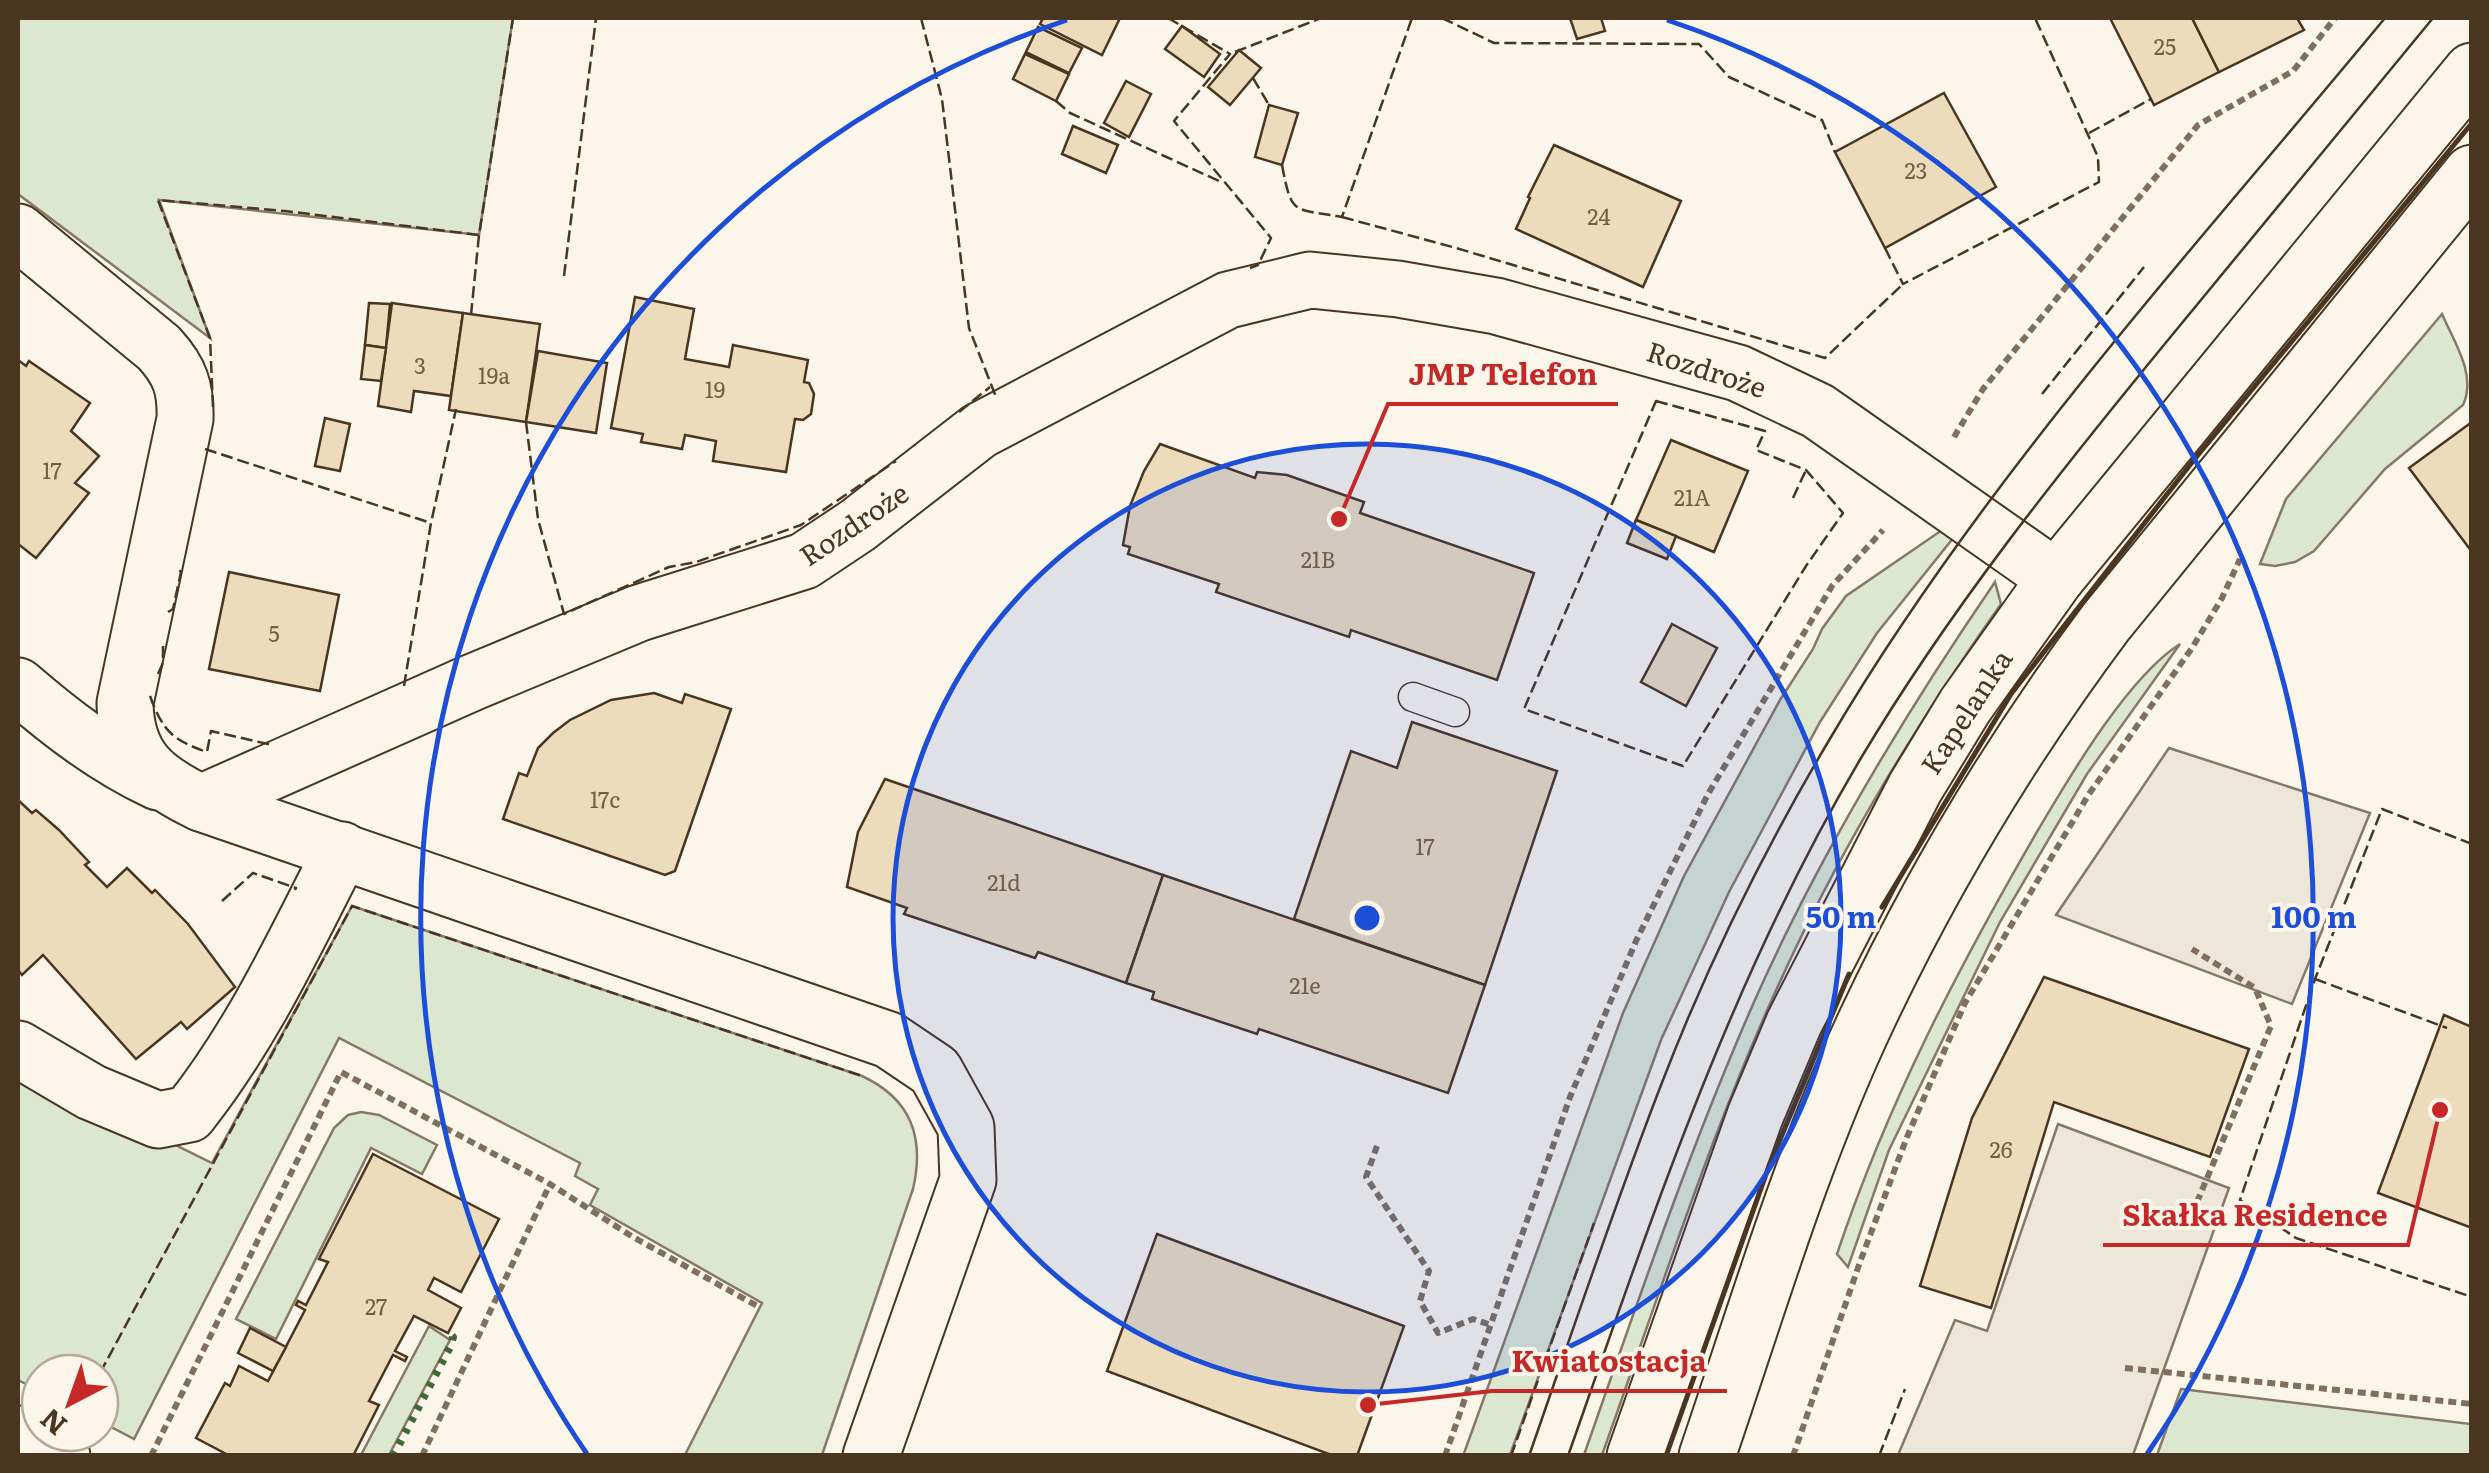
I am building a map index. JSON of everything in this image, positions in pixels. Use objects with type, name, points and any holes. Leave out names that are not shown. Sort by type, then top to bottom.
[{"type":"street","name":"Kapelanka","points":[[1635,1456],[1755,1116],[1794,1024],[1915,788],[1965,706],[2056,578],[2472,71]]},
{"type":"street","points":[[1707,1456],[1818,1135],[1867,1020],[1927,902],[2000,775],[2058,686],[2106,622],[2472,173]]},
{"type":"street","points":[[18,232],[131,324],[174,364],[183,382],[185,419],[125,703],[134,748],[142,763],[183,794]]},
{"type":"street","name":"Rozdroże","points":[[183,794],[638,614],[804,560],[858,525],[979,431],[1228,300],[1310,280],[1398,289],[1496,306],[1738,373],[1818,410],[2056,578]]},
{"type":"street","points":[[18,686],[72,733],[120,764],[183,794],[889,1040],[935,1071],[966,1127],[968,1180],[871,1456]]},
{"type":"street","points":[[18,1049],[91,1092],[158,1120],[189,1114],[218,1078],[342,850]]},
{"type":"street","points":[[18,1434],[62,1456]]},
{"type":"lane","points":[[1412,697],[1456,712]]},
{"type":"path","points":[[1445,1456],[1570,1097],[1636,940],[1708,794],[1832,586],[1924,486],[1983,389],[2198,125],[2293,71],[2335,18]]},
{"type":"path","points":[[1793,1456],[1907,1137],[1965,1003],[2088,794],[2192,648],[2222,598]]},
{"type":"path","points":[[2192,949],[2255,988],[2271,1026],[2192,1214]]},
{"type":"path","points":[[151,1456],[341,1072],[550,1184],[633,1237],[758,1307]]},
{"type":"path","points":[[1376,1146],[1366,1177],[1429,1271],[1420,1301],[1438,1332],[1473,1319],[1491,1325]]},
{"type":"path","points":[[422,1456],[550,1184]]},
{"type":"path","points":[[2125,1368],[2472,1404]]},
{"type":"green space","points":[[18,18],[513,18],[479,235],[159,200],[210,338],[18,194]]},
{"type":"green space","points":[[2442,314],[2466,370],[2467,394],[2463,405],[2385,469],[2314,551],[2295,562],[2260,564],[2286,499]]},
{"type":"green space","points":[[1945,528],[1954,537],[1877,633],[1820,722],[1729,892],[1661,1040],[1510,1455],[1463,1456],[1623,1013],[1684,876],[1780,700],[1846,596]]},
{"type":"green space","points":[[1995,582],[2001,604],[1894,766],[1801,937],[1719,1128],[1602,1455],[1584,1455],[1686,1171],[1779,947],[1865,787]]},
{"type":"green space","points":[[2180,644],[2087,774],[2000,922],[1889,1150],[1848,1267],[1837,1254],[1857,1198],[1902,1089],[1980,933],[2083,756],[2140,679]]},
{"type":"green space","points":[[352,906],[862,1076],[879,1085],[903,1108],[915,1136],[917,1153],[913,1189],[822,1455],[685,1455],[762,1303],[590,1205],[598,1189],[575,1176],[580,1163],[339,1038],[134,1439],[120,1432],[120,1353],[20,1353],[18,1380],[18,1067],[212,1163]]},
{"type":"green space","points":[[348,1115],[379,1115],[437,1145],[422,1174],[371,1148],[276,1339],[236,1319],[334,1128]]},
{"type":"green space","points":[[429,1326],[450,1340],[389,1455],[361,1455]]},
{"type":"green space","points":[[2181,1389],[2471,1424],[2471,1455],[2157,1455]]},
{"type":"shaded area","points":[[2169,748],[2370,813],[2292,1004],[2056,915]]},
{"type":"shaded area","points":[[2058,1124],[2229,1188],[2133,1455],[1898,1455],[1955,1320],[1987,1331]]},
{"type":"building","points":[[1043,18],[1120,18],[1102,55],[1040,24]]},
{"type":"building","points":[[1570,18],[1601,18],[1605,31],[1577,39]]},
{"type":"building","points":[[2110,18],[2192,18],[2219,72],[2154,105]]},
{"type":"building","points":[[2192,18],[2297,18],[2304,30],[2219,72]]},
{"type":"building","points":[[1182,26],[1220,54],[1204,77],[1165,49]]},
{"type":"building","points":[[1038,27],[1082,48],[1069,73],[1026,52]]},
{"type":"building","points":[[1239,50],[1261,68],[1230,105],[1208,87]]},
{"type":"building","points":[[1025,54],[1069,74],[1056,101],[1013,79]]},
{"type":"building","points":[[1126,81],[1151,94],[1129,137],[1104,123]]},
{"type":"building","points":[[1944,93],[1996,187],[1885,248],[1835,152]]},
{"type":"building","points":[[1269,105],[1298,113],[1282,165],[1255,157]]},
{"type":"building","points":[[1073,126],[1118,145],[1106,173],[1062,154]]},
{"type":"building","points":[[1554,145],[1681,201],[1643,287],[1516,229]]},
{"type":"building","points":[[635,297],[694,309],[685,359],[729,367],[733,345],[808,360],[804,382],[809,383],[814,394],[811,414],[803,420],[795,419],[786,472],[713,461],[716,441],[685,435],[682,449],[641,442],[643,434],[611,428]]},
{"type":"building","points":[[369,303],[390,304],[386,348],[365,345]]},
{"type":"building","points":[[392,303],[463,313],[451,396],[414,391],[411,412],[378,406]]},
{"type":"building","points":[[463,313],[540,324],[526,422],[449,410]]},
{"type":"building","points":[[365,345],[386,348],[381,381],[361,379]]},
{"type":"building","points":[[538,351],[607,363],[596,433],[526,422]]},
{"type":"building","points":[[18,360],[26,366],[29,361],[90,403],[71,431],[99,456],[75,483],[89,493],[36,558],[18,544]]},
{"type":"building","points":[[325,418],[350,424],[340,471],[315,466]]},
{"type":"building","points":[[2472,422],[2472,552],[2409,468]]},
{"type":"building","points":[[1671,440],[1748,471],[1714,552],[1636,520]]},
{"type":"building","points":[[1160,444],[1255,478],[1257,472],[1287,475],[1364,502],[1360,513],[1534,573],[1497,680],[1351,630],[1349,637],[1216,592],[1219,584],[1128,554],[1130,547],[1123,545],[1130,506]]},
{"type":"building","points":[[1636,520],[1676,536],[1667,559],[1627,543]]},
{"type":"building","points":[[229,572],[339,595],[320,691],[209,669]]},
{"type":"building","points":[[1672,624],[1717,648],[1686,706],[1641,682]]},
{"type":"building","points":[[654,693],[682,703],[685,694],[731,709],[675,871],[665,875],[503,819],[519,773],[527,776],[538,748],[553,733],[611,700]]},
{"type":"building","points":[[1412,722],[1557,771],[1485,985],[1294,919],[1351,751],[1397,768]]},
{"type":"building","points":[[885,779],[1163,875],[1126,983],[1038,952],[1035,958],[904,914],[907,908],[847,887],[858,832]]},
{"type":"building","points":[[18,800],[59,830],[107,887],[127,868],[152,893],[155,890],[188,924],[235,987],[187,1029],[181,1022],[136,1059],[43,955],[22,975],[18,970]]},
{"type":"building","points":[[1163,875],[1485,985],[1448,1093],[1259,1029],[1257,1034],[1152,999],[1154,992],[1126,983]]},
{"type":"building","points":[[2044,977],[2249,1049],[2210,1157],[2054,1102],[1991,1308],[1920,1286],[1972,1118]]},
{"type":"building","points":[[2444,1015],[2472,1027],[2472,1228],[2378,1193]]},
{"type":"building","points":[[373,1154],[499,1219],[461,1292],[434,1278],[428,1290],[461,1308],[448,1333],[414,1316],[395,1351],[407,1357],[405,1361],[393,1355],[369,1401],[379,1405],[353,1456],[230,1456],[196,1438],[225,1383],[230,1386],[239,1366],[268,1381],[305,1310],[296,1305],[298,1301],[306,1305],[328,1262],[319,1259]]},
{"type":"building","points":[[1157,1234],[1404,1326],[1357,1456],[1334,1456],[1107,1371]]},
{"type":"building","points":[[250,1328],[286,1347],[273,1371],[238,1353]]},
{"type":"tram line","points":[[1529,1456],[1628,1173],[1681,1036],[1740,905],[1831,737],[1891,641],[2023,457],[2385,18]]},
{"type":"tram line","points":[[1568,1456],[1663,1188],[1733,1012],[1772,926],[1861,758],[1931,649],[2046,492],[2433,18]]},
{"type":"hedge","points":[[393,1456],[451,1345],[453,1337],[449,1333]]},
{"type":"fence","points":[[471,315],[479,235],[513,18]]},
{"type":"fence","points":[[564,276],[596,18]]},
{"type":"fence","points":[[921,18],[942,99],[969,328],[996,397]]},
{"type":"fence","points":[[1168,18],[1230,54],[1174,121],[1271,238],[1258,265],[1250,268]]},
{"type":"fence","points":[[1235,52],[1321,18]]},
{"type":"fence","points":[[1282,165],[1289,194],[1297,207],[1342,217],[1412,18]]},
{"type":"fence","points":[[1442,18],[1494,43],[1699,44],[1729,77],[1822,120],[1835,152]]},
{"type":"fence","points":[[1885,248],[1903,284],[2099,182],[2098,157],[2035,18]]},
{"type":"fence","points":[[1253,78],[1269,105]]},
{"type":"fence","points":[[2089,133],[2151,99]]},
{"type":"fence","points":[[1056,101],[1070,113],[1219,181]]},
{"type":"fence","points":[[213,407],[210,338],[158,200],[479,235]]},
{"type":"fence","points":[[1342,217],[1825,358],[1903,284]]},
{"type":"fence","points":[[2042,394],[2144,267]]},
{"type":"fence","points":[[959,412],[990,387]]},
{"type":"fence","points":[[1656,401],[1765,431],[1756,450],[1806,470],[1843,513],[1683,766],[1524,709],[1656,401]]},
{"type":"fence","points":[[404,686],[431,523],[456,409]]},
{"type":"fence","points":[[526,422],[538,519],[564,614],[669,567],[696,562],[801,525],[896,461]]},
{"type":"fence","points":[[205,449],[431,523]]},
{"type":"fence","points":[[1793,498],[1806,470]]},
{"type":"fence","points":[[168,612],[173,609],[181,572],[177,567]]},
{"type":"fence","points":[[158,674],[163,663],[163,645]]},
{"type":"fence","points":[[150,696],[170,733],[195,748],[207,752],[211,731],[272,745]]},
{"type":"fence","points":[[2472,844],[2382,809],[2315,979],[2240,1200],[2296,1238],[2472,1297]]},
{"type":"fence","points":[[222,901],[253,873],[295,890]]},
{"type":"fence","points":[[111,1353],[352,906],[862,1076]]},
{"type":"fence","points":[[2315,979],[2447,1028]]},
{"type":"fence","points":[[1511,1456],[1594,1223]]},
{"type":"fence","points":[[1879,1456],[1905,1389]]},
{"type":"wall","points":[[1882,907],[2011,694],[2193,461],[2472,123]]},
{"type":"wall","points":[[1666,1456],[1769,1166],[1849,974]]},
{"type":"place","name":"JMP Telefon","points":[[1339,519]]},
{"type":"place","name":"Skałka Residence","points":[[2440,1110]]},
{"type":"place","name":"Kwiatostacja","points":[[1368,1405]]}]
